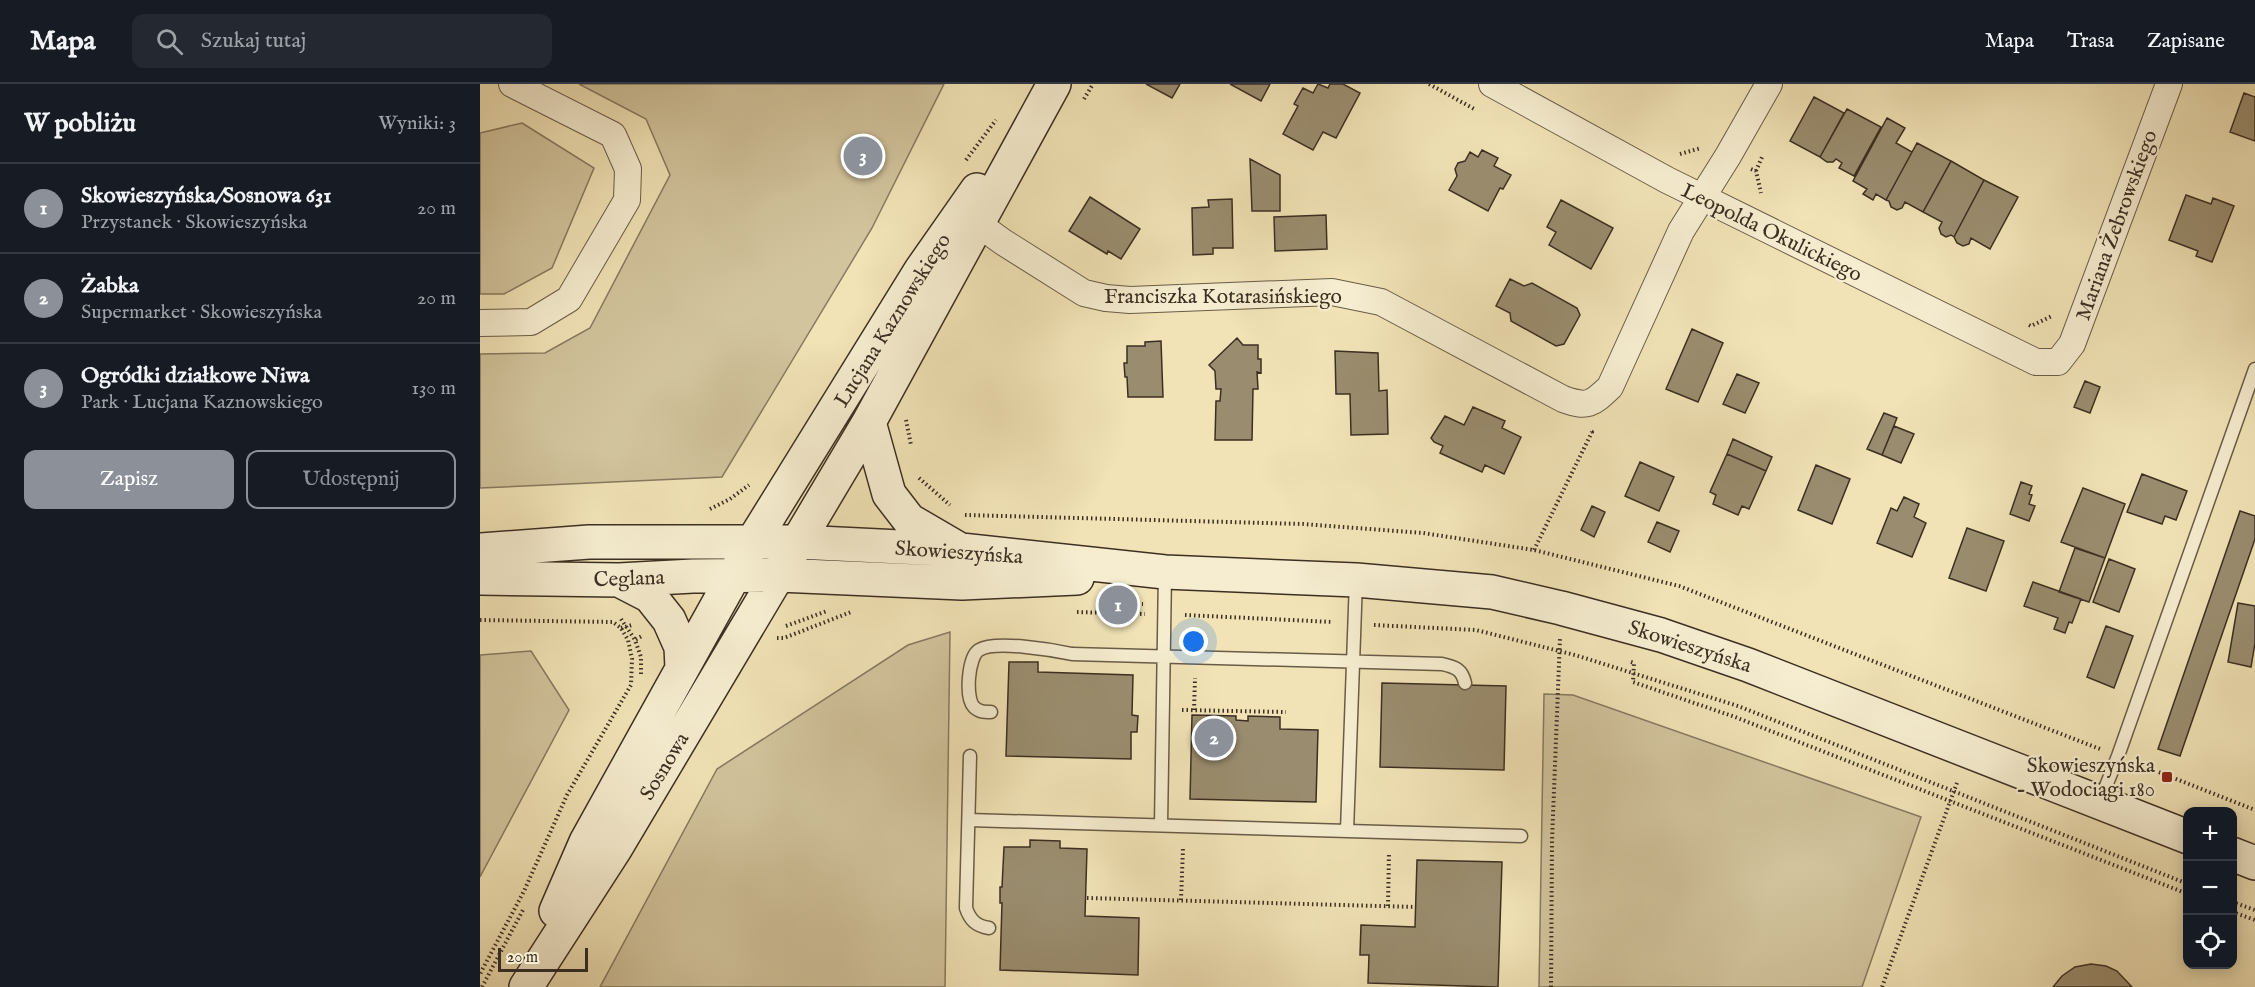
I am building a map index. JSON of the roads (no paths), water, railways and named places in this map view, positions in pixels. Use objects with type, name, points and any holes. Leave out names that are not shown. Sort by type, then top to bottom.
[{"type":"street","points":[[480,323],[531,322],[569,299],[627,200],[628,169],[612,135],[512,84]]},
{"type":"street","name":"Leopolda Okulickiego","points":[[1492,84],[1667,180],[2036,362],[2058,362]]},
{"type":"street","points":[[1703,197],[1768,84]]},
{"type":"street","name":"Mariana Żebrowskiego","points":[[2058,362],[2072,344],[2169,84]]},
{"type":"street","name":"Lucjana Kaznowskiego","points":[[798,542],[869,422],[970,217],[1048,94]]},
{"type":"street","name":"Franciszka Kotarasińskiego","points":[[970,217],[1012,248],[1084,292],[1106,298],[1130,300],[1332,292],[1381,302],[1563,399],[1578,404],[1593,403],[1610,387],[1681,231],[1703,197]]},
{"type":"street","name":"Lucjana Kaznowskiego","points":[[752,543],[921,270],[970,217]]},
{"type":"street","points":[[869,422],[889,494],[909,520],[961,550]]},
{"type":"street","name":"Ceglana","points":[[480,550],[589,542],[752,543]]},
{"type":"street","name":"Skowieszyńska","points":[[752,543],[798,542],[961,550],[1166,572],[1356,580],[1492,592],[1661,635],[1748,664],[2183,835]]},
{"type":"street","name":"Sosnowa","points":[[524,987],[615,849],[798,542]]},
{"type":"street","name":"Sosnowa","points":[[524,987],[586,842],[752,543]]},
{"type":"street","name":"Skowieszyńska","points":[[779,575],[962,583],[1166,572]]},
{"type":"street","name":"Ceglana","points":[[480,578],[619,580],[779,575]]},
{"type":"street","points":[[619,580],[650,596],[669,620],[681,647],[682,668]]},
{"type":"street","points":[[2237,856],[2255,863]]},
{"type":"lane","points":[[2099,802],[2118,756],[2255,369]]},
{"type":"lane","points":[[1161,825],[1166,572]]},
{"type":"lane","points":[[1347,831],[1356,580]]},
{"type":"lane","points":[[991,712],[981,712],[976,709],[969,697],[971,661],[980,649],[990,646],[1041,648],[1072,654],[1442,664],[1456,667],[1463,675],[1465,683]]},
{"type":"lane","points":[[969,756],[966,908],[974,923],[989,928]]},
{"type":"lane","points":[[969,820],[1521,836]]},
{"type":"place","name":"Ogródki działkowe Niwa","points":[[863,156]]},
{"type":"place","name":"Skowieszyńska/Sosnowa 631","points":[[1118,605]]},
{"type":"place","name":"Żabka","points":[[1214,738]]},
{"type":"place","name":"Skowieszyńska - Wodociągi 180","points":[[2167,777]]}]
